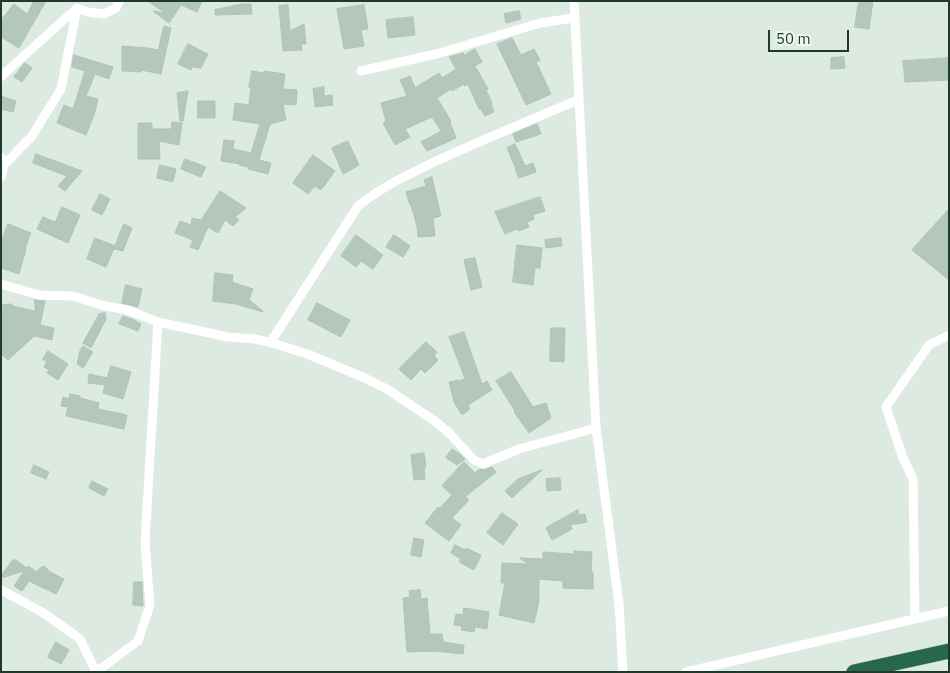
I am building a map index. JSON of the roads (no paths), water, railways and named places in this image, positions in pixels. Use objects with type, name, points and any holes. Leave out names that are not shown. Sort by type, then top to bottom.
[{"type":"highway","points":[[854,672],[949,651]]},
{"type":"street","points":[[77,8],[88,12],[104,14],[116,8],[118,1]]},
{"type":"street","points":[[574,1],[596,428],[619,604],[623,672]]},
{"type":"street","points":[[1,77],[77,8]]},
{"type":"street","points":[[1,177],[3,161],[32,136],[61,89],[77,8]]},
{"type":"street","points":[[361,72],[440,53],[540,23],[574,18]]},
{"type":"street","points":[[270,343],[358,206],[370,196],[391,183],[453,153],[578,100]]},
{"type":"street","points":[[1,284],[39,295],[73,296],[101,305],[127,310],[158,322],[228,337],[256,339],[294,349],[387,389],[436,422],[474,460],[482,464],[519,449],[596,428]]},
{"type":"street","points":[[1,590],[42,612],[80,639],[96,672],[138,641],[150,605],[144,542],[158,322]]},
{"type":"street","points":[[914,619],[913,479],[903,458],[886,407],[929,345],[949,335]]},
{"type":"street","points":[[686,672],[949,611]]}]
